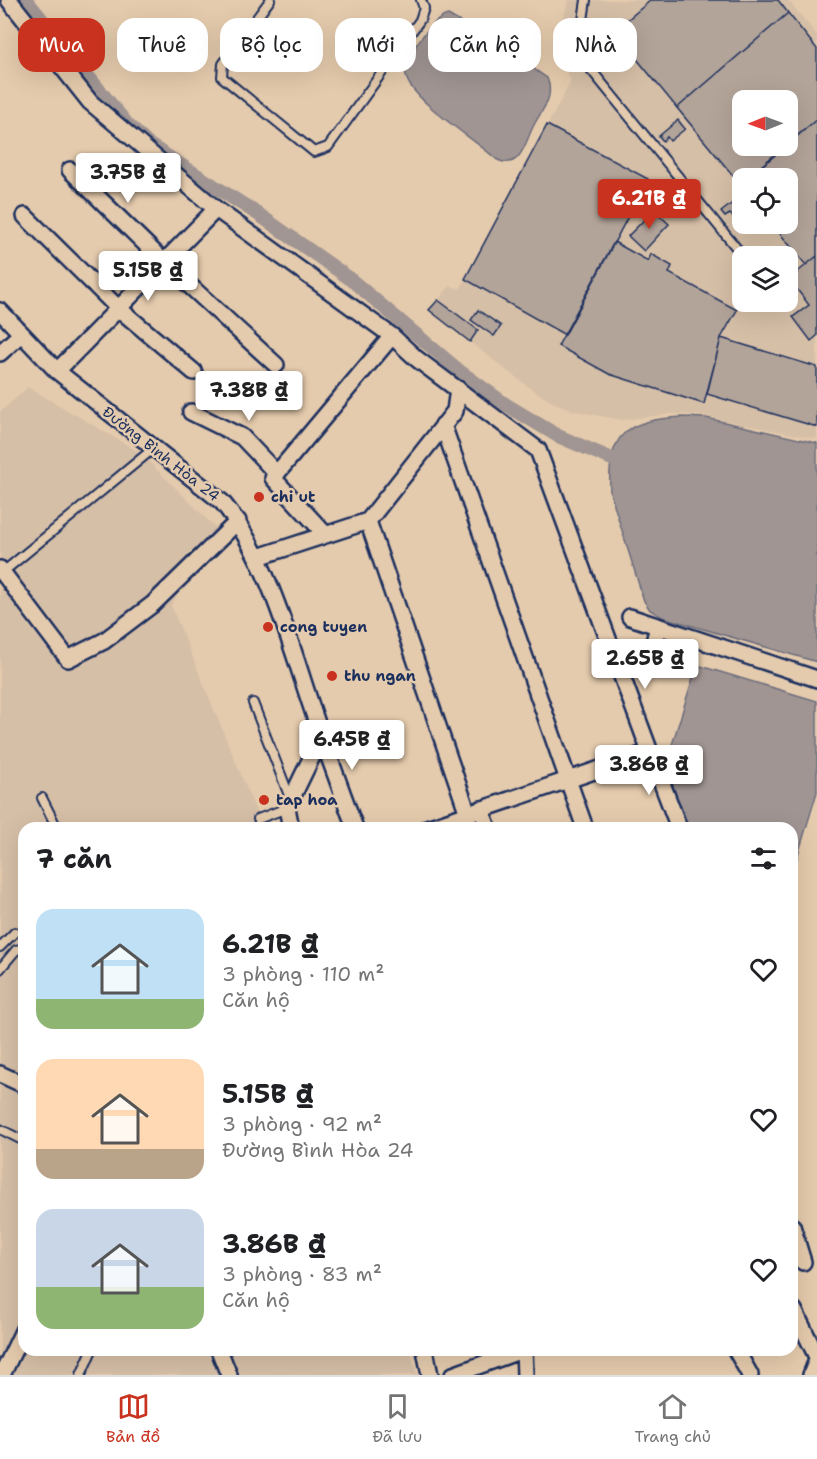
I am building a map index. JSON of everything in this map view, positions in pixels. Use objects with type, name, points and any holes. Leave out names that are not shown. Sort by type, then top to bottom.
[{"type":"street","points":[[9,0],[90,102],[216,209],[392,336],[538,450],[677,822]]},
{"type":"street","points":[[69,170],[164,262],[276,365]]},
{"type":"street","points":[[57,371],[216,209]]},
{"type":"street","points":[[25,216],[118,308],[194,372]]},
{"type":"street","name":"Đường Bình Hòa 24","points":[[0,311],[57,371],[222,502],[238,521],[258,557],[318,726],[318,744],[289,806]]},
{"type":"street","points":[[0,353],[21,333]]},
{"type":"street","points":[[326,535],[273,478],[392,336]]},
{"type":"street","points":[[258,557],[368,521],[454,411],[458,389]]},
{"type":"street","points":[[191,412],[242,437],[277,474]]},
{"type":"street","points":[[443,425],[583,822]]},
{"type":"street","points":[[1,570],[68,659],[104,641],[153,604],[238,521]]},
{"type":"street","points":[[368,521],[474,811],[483,822]]},
{"type":"street","points":[[630,617],[817,679]]},
{"type":"street","points":[[639,669],[650,658],[658,626]]},
{"type":"street","points":[[318,726],[353,822]]},
{"type":"street","points":[[444,822],[650,752]]},
{"type":"street","points":[[289,806],[290,822]]},
{"type":"street","points":[[0,1074],[18,1082]]},
{"type":"street","points":[[798,1246],[803,1262]]},
{"type":"street","points":[[798,1318],[817,1358],[811,1375]]},
{"type":"street","points":[[2,1375],[18,1342]]},
{"type":"street","points":[[221,1356],[229,1375]]},
{"type":"street","points":[[426,1356],[430,1375]]},
{"type":"street","points":[[453,1375],[506,1356]]},
{"type":"street","points":[[523,1356],[525,1375]]},
{"type":"street","points":[[739,1356],[750,1375]]},
{"type":"lane","points":[[270,0],[223,64],[222,77],[314,152],[328,147],[420,20],[423,12],[421,0]]},
{"type":"lane","points":[[586,0],[582,27],[588,66],[735,246]]},
{"type":"lane","points":[[1,570],[154,448]]},
{"type":"lane","points":[[253,703],[289,806],[258,819]]},
{"type":"lane","points":[[42,798],[54,822]]},
{"type":"lane","points":[[0,947],[15,932]]},
{"type":"lane","points":[[0,969],[18,950]]},
{"type":"lane","points":[[0,1129],[18,1138]]},
{"type":"lane","points":[[81,1375],[89,1356]]},
{"type":"shaded area","points":[[569,0],[788,0],[817,35],[817,439],[696,415],[672,414],[621,420],[575,411],[550,401],[527,386],[429,310],[450,286],[460,289],[571,81],[567,72],[637,72],[637,18],[563,18]]},
{"type":"shaded area","points":[[428,30],[428,72],[538,72],[547,78],[549,92],[546,105],[524,149],[516,159],[504,162],[496,159],[420,97],[406,76],[406,72],[416,72],[418,42]]},
{"type":"shaded area","points":[[28,387],[139,452],[218,530],[171,605],[261,822],[18,822],[18,1356],[412,1356],[417,1375],[0,1375],[0,412]]},
{"type":"shaded area","points":[[683,417],[706,418],[817,443],[817,662],[662,617],[650,610],[644,601],[610,492],[612,456],[617,443],[634,426]]},
{"type":"shaded area","points":[[697,665],[817,701],[817,792],[798,855],[798,822],[686,822],[665,767]]},
{"type":"building","points":[[651,0],[778,0],[788,13],[677,108],[637,59],[637,18],[630,18]]},
{"type":"building","points":[[788,13],[817,49],[817,119],[798,135],[798,90],[732,90],[732,156],[774,156],[759,168],[732,168],[732,174],[677,108]]},
{"type":"building","points":[[817,119],[817,256],[806,265],[798,255],[798,246],[790,246],[780,234],[798,234],[798,168],[759,168],[773,156],[798,156],[798,135]]},
{"type":"building","points":[[678,120],[685,129],[670,141],[667,137],[663,141],[659,136]]},
{"type":"building","points":[[547,125],[648,179],[565,335],[465,279]]},
{"type":"building","points":[[732,203],[732,216],[730,214],[725,217],[721,212]]},
{"type":"building","points":[[654,210],[669,224],[644,251],[628,236]]},
{"type":"building","points":[[614,242],[648,261],[651,254],[672,266],[669,273],[732,307],[732,312],[736,312],[721,338],[704,404],[609,374],[558,346]]},
{"type":"building","points":[[817,256],[817,336],[811,341],[793,317],[809,305],[798,291],[798,272]]},
{"type":"building","points":[[438,300],[478,330],[470,342],[429,310]]},
{"type":"building","points":[[478,310],[501,326],[494,336],[471,320]]},
{"type":"building","points":[[721,338],[817,367],[817,427],[707,394]]},
{"type":"waterway","points":[[26,0],[127,124],[148,144],[258,214],[349,278],[462,373],[505,404],[558,436],[612,459]]},
{"type":"place","name":"chi ut","points":[[259,497]]},
{"type":"place","name":"cong tuyen","points":[[268,627]]},
{"type":"place","name":"thu ngan","points":[[332,676]]},
{"type":"place","name":"tap hoa","points":[[264,800]]}]
